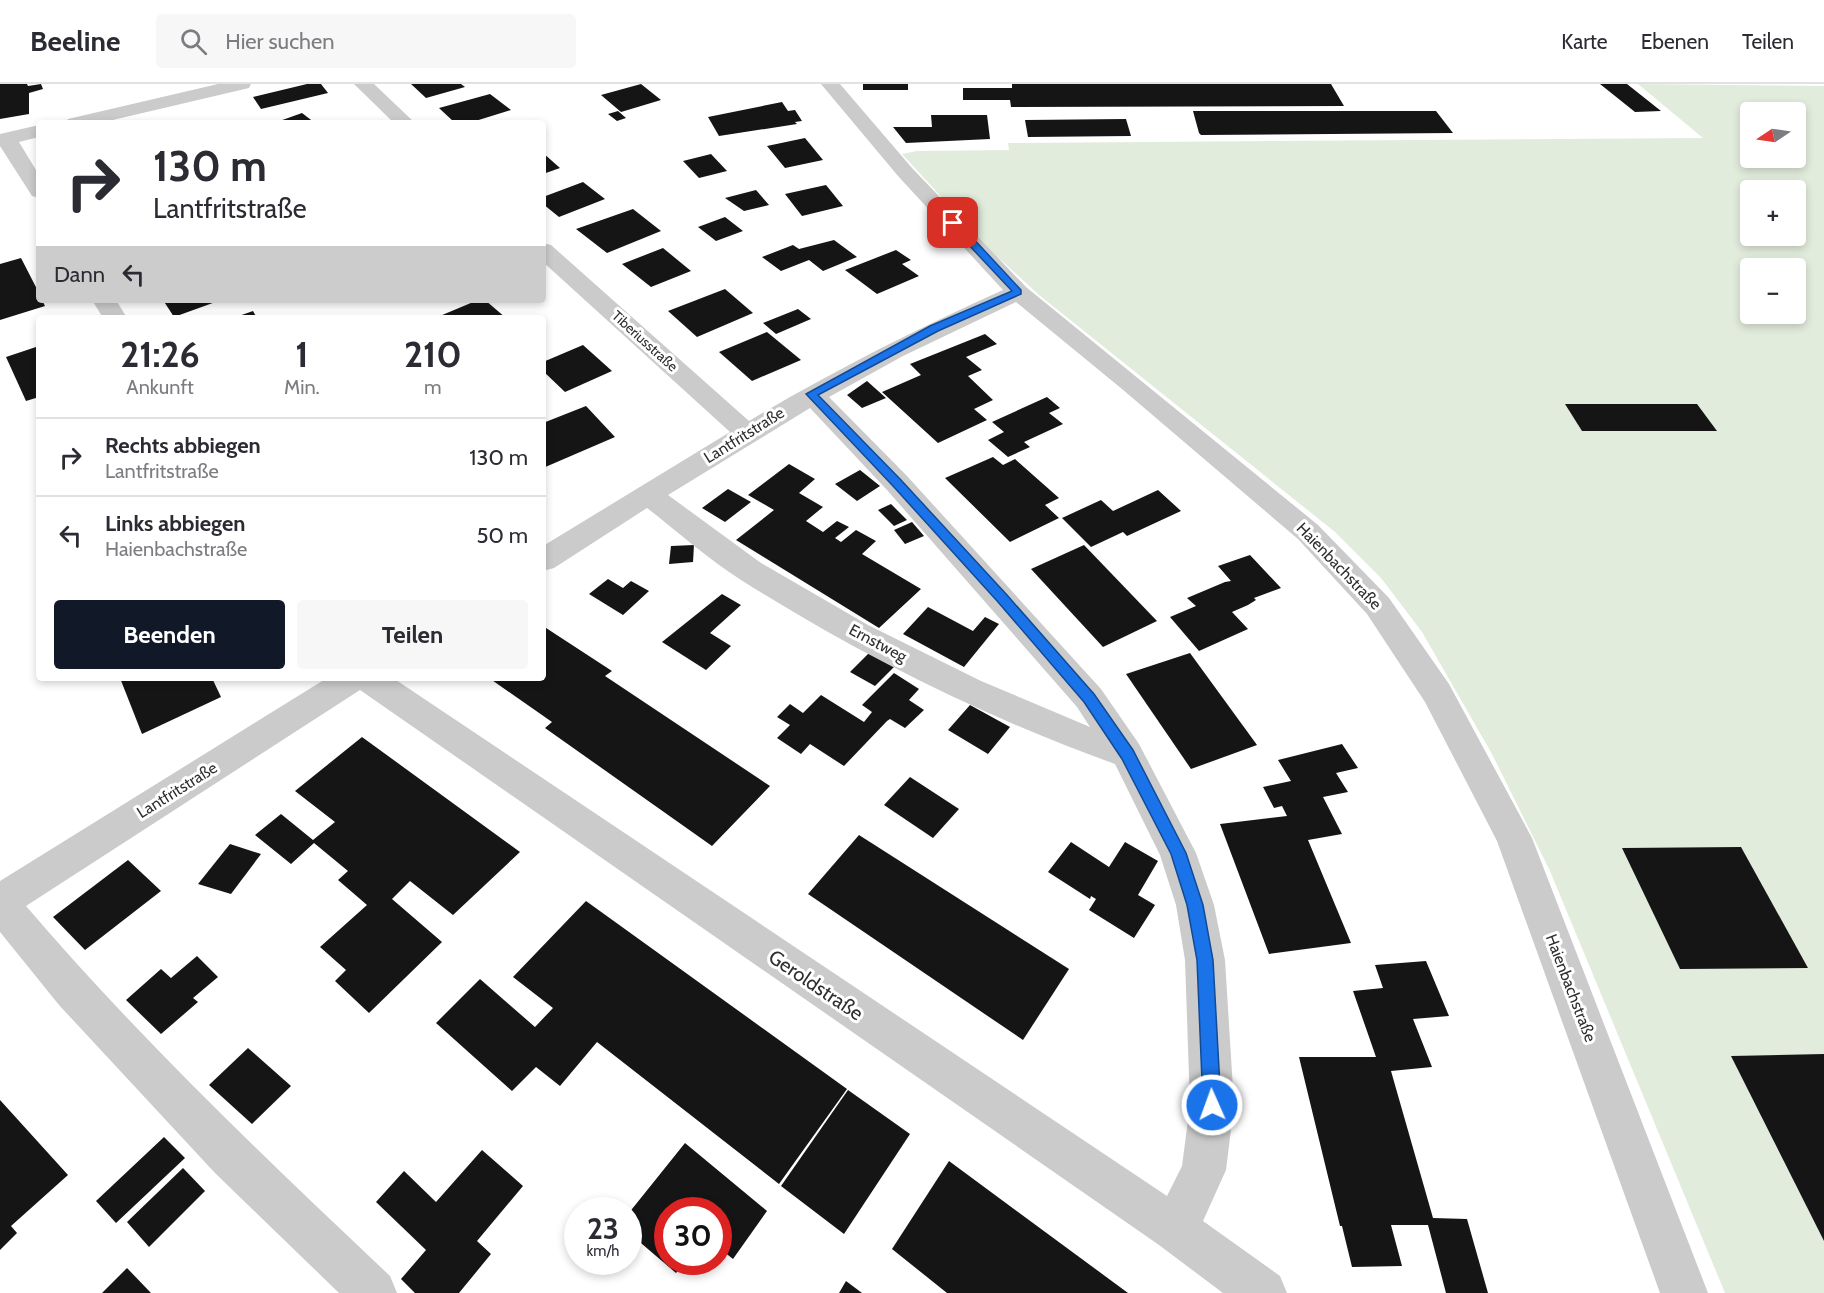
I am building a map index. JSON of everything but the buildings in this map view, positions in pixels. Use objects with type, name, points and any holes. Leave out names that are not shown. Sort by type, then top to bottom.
[{"type":"street","points":[[88,120],[242,84]]},
{"type":"street","points":[[363,84],[402,120]]},
{"type":"street","name":"Haienbachstraße","points":[[830,84],[905,172],[1018,292],[1131,382],[1308,532],[1378,606],[1437,693],[1514,838],[1684,1293]]},
{"type":"street","points":[[36,132],[4,140],[36,188]]},
{"type":"street","name":"Tiberiusstraße","points":[[546,253],[747,433]]},
{"type":"street","name":"Lantfritstraße","points":[[546,558],[811,394],[934,328],[1018,292]]},
{"type":"street","points":[[811,394],[897,483],[1089,698],[1128,754],[1178,853],[1195,905],[1205,960],[1212,1105],[1204,1170],[1175,1229]]},
{"type":"street","name":"Ernstweg","points":[[649,495],[750,571],[857,633],[969,690],[1054,728],[1128,754]]},
{"type":"street","name":"Lantfritstraße","points":[[0,903],[349,681]]},
{"type":"street","name":"Geroldstraße","points":[[349,681],[1175,1229],[1263,1293]]},
{"type":"street","points":[[0,903],[73,991],[231,1157],[373,1293]]},
{"type":"green space","points":[[1638,84],[1824,86],[1824,1293],[1725,1293],[1550,871],[1492,754],[1422,632],[1381,578],[1335,532],[1039,295],[989,249],[902,154],[917,151],[1009,150],[1008,143],[1703,138]]},
{"type":"route","points":[[953,223],[1018,292],[934,328],[811,394],[897,483],[1002,598],[1089,698],[1128,754],[1178,853],[1195,905],[1205,960],[1212,1105]]}]
